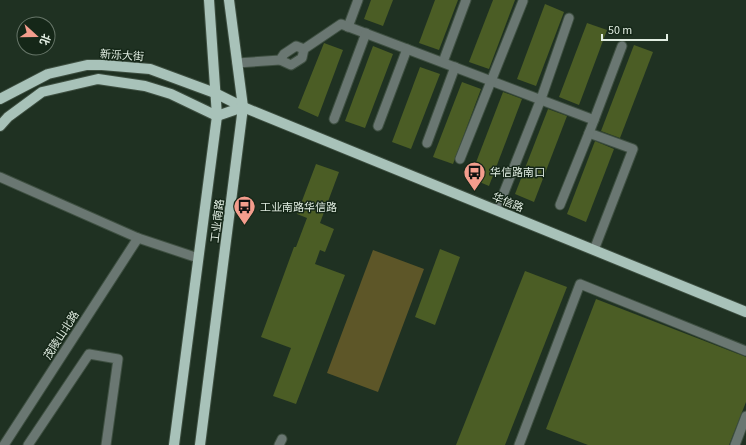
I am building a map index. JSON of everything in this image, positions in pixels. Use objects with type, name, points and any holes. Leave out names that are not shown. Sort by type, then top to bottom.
[{"type":"main road","name":"工业南路","points":[[174,445],[217,116],[209,0]]},
{"type":"main road","name":"工业南路","points":[[200,445],[243,106],[229,0]]},
{"type":"main road","name":"新泺大街","points":[[0,99],[48,74],[87,65],[150,69],[215,93],[243,106]]},
{"type":"main road","points":[[0,126],[8,117],[42,92],[98,79],[145,86],[171,94],[217,116],[243,106]]},
{"type":"main road","name":"华信路","points":[[243,106],[746,312]]},
{"type":"street","points":[[348,27],[358,0]]},
{"type":"street","points":[[443,62],[466,0]]},
{"type":"street","points":[[460,159],[523,1]]},
{"type":"street","points":[[497,210],[541,99],[569,18]]},
{"type":"street","points":[[237,63],[280,60],[291,65],[302,58],[304,49],[341,24],[594,120]]},
{"type":"street","points":[[334,118],[366,33]]},
{"type":"street","points":[[280,60],[284,54],[296,46],[304,49]]},
{"type":"street","points":[[560,205],[622,46]]},
{"type":"street","points":[[378,126],[407,49]]},
{"type":"street","points":[[427,143],[454,67]]},
{"type":"street","points":[[589,133],[633,149],[594,250]]},
{"type":"street","points":[[0,176],[138,238],[198,258]]},
{"type":"street","name":"茂陵山北路","points":[[4,445],[138,238]]},
{"type":"street","points":[[519,445],[580,284],[746,350]]},
{"type":"street","points":[[28,445],[90,354],[118,359],[106,445]]},
{"type":"street","points":[[735,445],[746,416]]},
{"type":"shaded area","points":[[373,250],[424,269],[378,392],[327,373]]},
{"type":"building","points":[[371,0],[393,0],[383,26],[364,19]]},
{"type":"building","points":[[435,0],[458,0],[439,50],[419,43]]},
{"type":"building","points":[[493,0],[515,0],[489,69],[469,62]]},
{"type":"building","points":[[545,4],[564,12],[536,86],[517,79]]},
{"type":"building","points":[[587,23],[607,30],[579,105],[559,97]]},
{"type":"building","points":[[324,43],[343,50],[318,117],[298,108]]},
{"type":"building","points":[[634,45],[653,52],[620,138],[601,131]]},
{"type":"building","points":[[373,46],[393,54],[365,128],[345,121]]},
{"type":"building","points":[[420,67],[440,74],[411,149],[392,142]]},
{"type":"building","points":[[462,82],[481,89],[453,164],[433,157]]},
{"type":"building","points":[[503,92],[522,99],[489,186],[470,178]]},
{"type":"building","points":[[548,109],[567,116],[534,202],[515,194]]},
{"type":"building","points":[[595,141],[614,149],[586,222],[567,214]]},
{"type":"building","points":[[316,164],[339,172],[320,223],[334,229],[325,252],[320,250],[315,264],[345,275],[296,404],[273,396],[291,348],[261,337],[294,247],[296,247],[307,218],[297,214]]},
{"type":"building","points":[[440,249],[460,257],[435,325],[415,317]]},
{"type":"building","points":[[525,271],[567,287],[505,445],[456,445]]},
{"type":"building","points":[[596,299],[746,357],[746,402],[729,445],[588,445],[546,429]]},
{"type":"place","name":"华信路南口","points":[[474,192]]},
{"type":"place","name":"工业南路华信路","points":[[244,226]]}]
